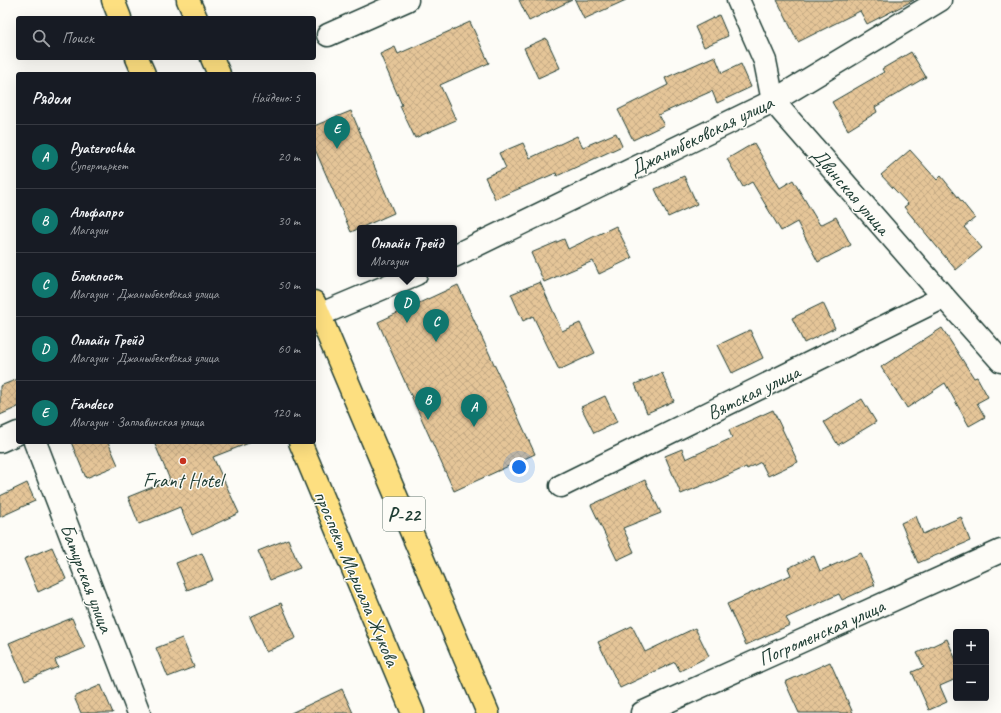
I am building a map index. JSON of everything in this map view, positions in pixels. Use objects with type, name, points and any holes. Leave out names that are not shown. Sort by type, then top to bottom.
[{"type":"highway","points":[[113,0],[119,16]]},
{"type":"highway","points":[[188,0],[195,16]]},
{"type":"highway","points":[[138,60],[143,72]]},
{"type":"highway","points":[[213,60],[218,72]]},
{"type":"highway","name":"Р-22","points":[[316,311],[488,713]]},
{"type":"highway","name":"проспект Маршала Жукова","points":[[301,444],[413,713]]},
{"type":"street","points":[[328,35],[407,0]]},
{"type":"street","name":"Двинская улица","points":[[738,0],[765,61],[773,101],[1001,361]]},
{"type":"street","name":"Джаныбековская улица","points":[[457,255],[773,101],[940,0]]},
{"type":"street","points":[[316,311],[408,277]]},
{"type":"street","name":"Вятская улица","points":[[561,486],[944,297]]},
{"type":"street","points":[[0,441],[16,434]]},
{"type":"street","name":"Батурская улица","points":[[36,444],[139,713]]},
{"type":"street","name":"Погроменская улица","points":[[642,713],[1001,551]]},
{"type":"building","points":[[519,0],[572,0],[529,21]]},
{"type":"building","points":[[575,0],[626,0],[584,19]]},
{"type":"building","points":[[777,0],[914,0],[867,24],[860,11],[798,42]]},
{"type":"building","points":[[719,15],[728,36],[704,47],[695,27]]},
{"type":"building","points":[[470,22],[489,63],[440,85],[456,120],[415,138],[400,106],[402,105],[380,54],[395,47],[398,54]]},
{"type":"building","points":[[546,38],[560,68],[538,78],[524,48]]},
{"type":"building","points":[[911,52],[926,77],[875,107],[877,112],[848,130],[832,102],[884,72],[882,69]]},
{"type":"building","points":[[715,56],[722,73],[741,64],[751,87],[717,103],[712,91],[658,115],[664,125],[633,140],[618,110],[668,85],[665,78]]},
{"type":"building","points":[[351,111],[394,213],[367,225],[357,225],[357,229],[351,232],[316,152],[316,125]]},
{"type":"building","points":[[616,133],[622,146],[557,176],[556,173],[495,199],[485,177],[506,168],[499,153],[523,143],[530,158],[577,136],[583,147]]},
{"type":"building","points":[[754,143],[780,188],[793,180],[820,225],[836,217],[851,245],[818,262],[797,222],[781,231],[752,182],[743,187],[727,159]]},
{"type":"building","points":[[910,150],[937,180],[941,176],[975,218],[964,227],[982,248],[956,270],[904,207],[908,204],[881,175]]},
{"type":"building","points":[[684,176],[697,204],[668,217],[655,189]]},
{"type":"building","points":[[616,226],[632,258],[599,274],[593,261],[544,282],[531,253],[564,239],[568,249]]},
{"type":"building","points":[[540,282],[562,331],[580,323],[595,353],[559,370],[533,316],[523,321],[511,294]]},
{"type":"building","points":[[458,285],[535,454],[454,491],[378,322]]},
{"type":"building","points":[[823,303],[835,328],[804,343],[792,318]]},
{"type":"building","points":[[942,328],[974,378],[977,377],[988,397],[977,403],[985,417],[969,426],[945,383],[907,408],[881,367]]},
{"type":"building","points":[[750,330],[763,358],[732,373],[718,345]]},
{"type":"building","points":[[662,373],[674,401],[647,413],[635,384]]},
{"type":"building","points":[[16,380],[16,408],[0,415],[0,386]]},
{"type":"building","points":[[605,396],[617,422],[594,433],[581,407]]},
{"type":"building","points":[[862,399],[876,422],[838,445],[824,422]]},
{"type":"building","points":[[773,410],[798,462],[768,476],[761,462],[747,469],[746,467],[711,483],[681,494],[665,456],[682,449],[686,459],[732,438],[729,430]]},
{"type":"building","points":[[72,444],[109,444],[118,465],[86,478]]},
{"type":"building","points":[[155,444],[246,444],[213,457],[239,513],[192,535],[180,507],[139,524],[128,497],[170,480]]},
{"type":"building","points":[[645,480],[661,513],[623,528],[634,552],[617,560],[591,505]]},
{"type":"building","points":[[27,483],[35,501],[0,517],[0,496]]},
{"type":"building","points":[[916,516],[923,534],[961,517],[970,541],[918,563],[901,523]]},
{"type":"building","points":[[288,539],[300,568],[270,580],[258,551]]},
{"type":"building","points":[[52,547],[66,579],[38,592],[24,559]]},
{"type":"building","points":[[202,553],[213,580],[187,590],[176,563]]},
{"type":"building","points":[[861,553],[875,585],[842,600],[839,594],[786,618],[790,625],[746,645],[727,604],[791,575],[788,568],[814,556],[820,571]]},
{"type":"building","points":[[281,603],[296,638],[266,652],[250,617]]},
{"type":"building","points":[[72,618],[85,648],[55,660],[58,667],[25,681],[9,643]]},
{"type":"building","points":[[632,626],[645,652],[695,628],[709,656],[680,671],[675,662],[620,688],[598,642]]},
{"type":"building","points":[[182,638],[194,667],[168,677],[156,648]]},
{"type":"building","points":[[947,639],[953,653],[953,680],[940,686],[947,702],[929,710],[912,672],[924,667],[917,653]]},
{"type":"building","points":[[830,662],[853,713],[799,713],[785,682]]},
{"type":"building","points":[[101,685],[113,713],[81,713],[74,697]]},
{"type":"building","points":[[342,689],[353,713],[291,713]]},
{"type":"place","name":"Fandeco","points":[[337,149]]},
{"type":"place","name":"Онлайн Трейд","points":[[407,323]]},
{"type":"place","name":"Блокпост","points":[[436,342]]},
{"type":"place","name":"Альфапро","points":[[428,420]]},
{"type":"place","name":"Pyaterochka","points":[[474,427]]},
{"type":"place","name":"Frant Hotel","points":[[183,461]]}]
